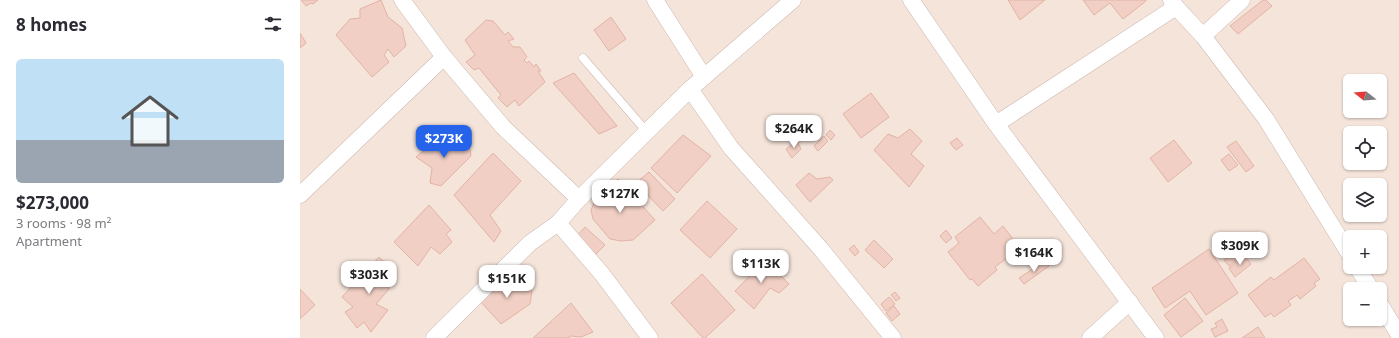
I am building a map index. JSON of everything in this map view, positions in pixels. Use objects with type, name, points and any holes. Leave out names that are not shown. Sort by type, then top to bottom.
[{"type":"street","points":[[402,0],[444,56],[503,127],[579,199]]},
{"type":"street","points":[[654,0],[704,77]]},
{"type":"street","points":[[434,338],[530,243],[558,224],[579,199],[690,89],[793,0]]},
{"type":"street","points":[[911,0],[996,124],[1156,338]]},
{"type":"street","points":[[1203,36],[1242,0]]},
{"type":"street","points":[[996,124],[1174,4],[1203,36],[1266,119],[1343,244]]},
{"type":"street","points":[[300,195],[444,56]]},
{"type":"street","points":[[690,89],[731,148],[820,248],[894,338]]},
{"type":"street","points":[[558,224],[602,274],[650,338]]},
{"type":"street","points":[[1090,338],[1130,302]]},
{"type":"street","points":[[1387,315],[1399,335]]},
{"type":"lane","points":[[583,58],[647,132]]},
{"type":"shaded area","points":[[300,0],[1399,0],[1399,338],[300,338]]},
{"type":"building","points":[[301,0],[318,0],[313,4],[311,3],[306,6]]},
{"type":"building","points":[[381,0],[388,17],[402,28],[406,46],[394,57],[388,49],[384,55],[389,62],[372,77],[336,35],[350,19],[360,18],[360,9]]},
{"type":"building","points":[[1008,0],[1045,0],[1020,20]]},
{"type":"building","points":[[1083,0],[1146,1],[1123,19],[1110,3],[1094,15]]},
{"type":"building","points":[[1263,0],[1266,0],[1272,6],[1238,34],[1230,26]]},
{"type":"building","points":[[611,17],[626,39],[609,51],[594,30]]},
{"type":"building","points":[[486,20],[493,21],[505,35],[508,32],[514,39],[508,41],[513,47],[520,47],[527,57],[524,60],[527,63],[529,61],[534,67],[536,64],[541,71],[538,71],[545,82],[519,106],[515,100],[507,107],[498,98],[501,95],[479,68],[474,70],[466,62],[475,55],[465,40]]},
{"type":"building","points":[[300,33],[306,43],[300,48]]},
{"type":"building","points":[[574,73],[617,126],[599,134],[553,83]]},
{"type":"building","points":[[871,93],[889,117],[861,138],[843,114]]},
{"type":"building","points":[[910,129],[922,141],[911,154],[924,166],[909,187],[874,150],[888,134],[898,138]]},
{"type":"building","points":[[830,130],[835,135],[831,140],[826,135]]},
{"type":"building","points":[[444,134],[470,149],[471,156],[441,186],[430,183],[432,168],[416,157]]},
{"type":"building","points":[[683,135],[711,156],[677,193],[651,168]]},
{"type":"building","points":[[824,136],[828,141],[818,151],[814,146]]},
{"type":"building","points":[[957,138],[963,145],[956,150],[950,143]]},
{"type":"building","points":[[1174,140],[1192,163],[1168,182],[1150,158]]},
{"type":"building","points":[[797,141],[801,149],[792,158],[786,149]]},
{"type":"building","points":[[1236,141],[1254,166],[1246,172],[1227,147]]},
{"type":"building","points":[[493,153],[521,181],[490,215],[501,231],[494,242],[454,195]]},
{"type":"building","points":[[1229,154],[1238,165],[1229,171],[1221,160]]},
{"type":"building","points":[[649,172],[675,199],[663,211],[636,183]]},
{"type":"building","points":[[809,173],[817,179],[830,177],[833,180],[810,202],[796,185]]},
{"type":"building","points":[[618,179],[655,220],[633,240],[621,241],[610,239],[593,219],[591,210],[596,198]]},
{"type":"building","points":[[707,201],[737,229],[710,258],[680,230]]},
{"type":"building","points":[[429,205],[451,230],[446,234],[452,242],[440,254],[431,247],[418,266],[394,242]]},
{"type":"building","points":[[980,217],[994,234],[1003,226],[1020,248],[995,267],[997,270],[978,286],[972,279],[970,280],[948,252],[959,243],[955,237]]},
{"type":"building","points":[[585,227],[605,245],[593,257],[574,239]]},
{"type":"building","points":[[946,230],[952,238],[946,243],[940,236]]},
{"type":"building","points":[[874,240],[893,259],[884,268],[865,250]]},
{"type":"building","points":[[854,245],[859,252],[855,256],[849,249]]},
{"type":"building","points":[[1209,249],[1238,293],[1206,315],[1190,291],[1165,308],[1152,288]]},
{"type":"building","points":[[1234,254],[1238,259],[1229,266],[1224,260]]},
{"type":"building","points":[[1244,256],[1251,264],[1235,277],[1229,268]]},
{"type":"building","points":[[379,257],[396,273],[387,284],[389,289],[376,304],[388,310],[371,332],[364,322],[357,328],[345,312],[353,307],[342,297]]},
{"type":"building","points":[[1304,258],[1320,279],[1314,283],[1316,286],[1300,299],[1297,295],[1288,301],[1291,305],[1274,317],[1271,313],[1265,317],[1248,295],[1271,277],[1274,280]]},
{"type":"building","points":[[765,260],[789,284],[779,293],[770,288],[754,309],[735,291]]},
{"type":"building","points":[[1045,261],[1049,266],[1024,284],[1019,278]]},
{"type":"building","points":[[702,274],[735,310],[705,338],[703,338],[671,303]]},
{"type":"building","points":[[510,275],[532,291],[530,304],[501,324],[480,301]]},
{"type":"building","points":[[300,289],[315,305],[300,319]]},
{"type":"building","points":[[895,292],[900,298],[896,301],[891,295]]},
{"type":"building","points":[[889,297],[895,304],[886,311],[881,304]]},
{"type":"building","points":[[1185,298],[1203,321],[1181,337],[1164,315]]},
{"type":"building","points":[[571,303],[593,332],[581,337],[570,336],[569,338],[533,338]]},
{"type":"building","points":[[894,306],[900,314],[892,321],[886,313]]},
{"type":"building","points":[[1222,319],[1228,331],[1215,337],[1211,329],[1217,327],[1215,323]]},
{"type":"building","points":[[1258,327],[1265,338],[1242,338]]}]
